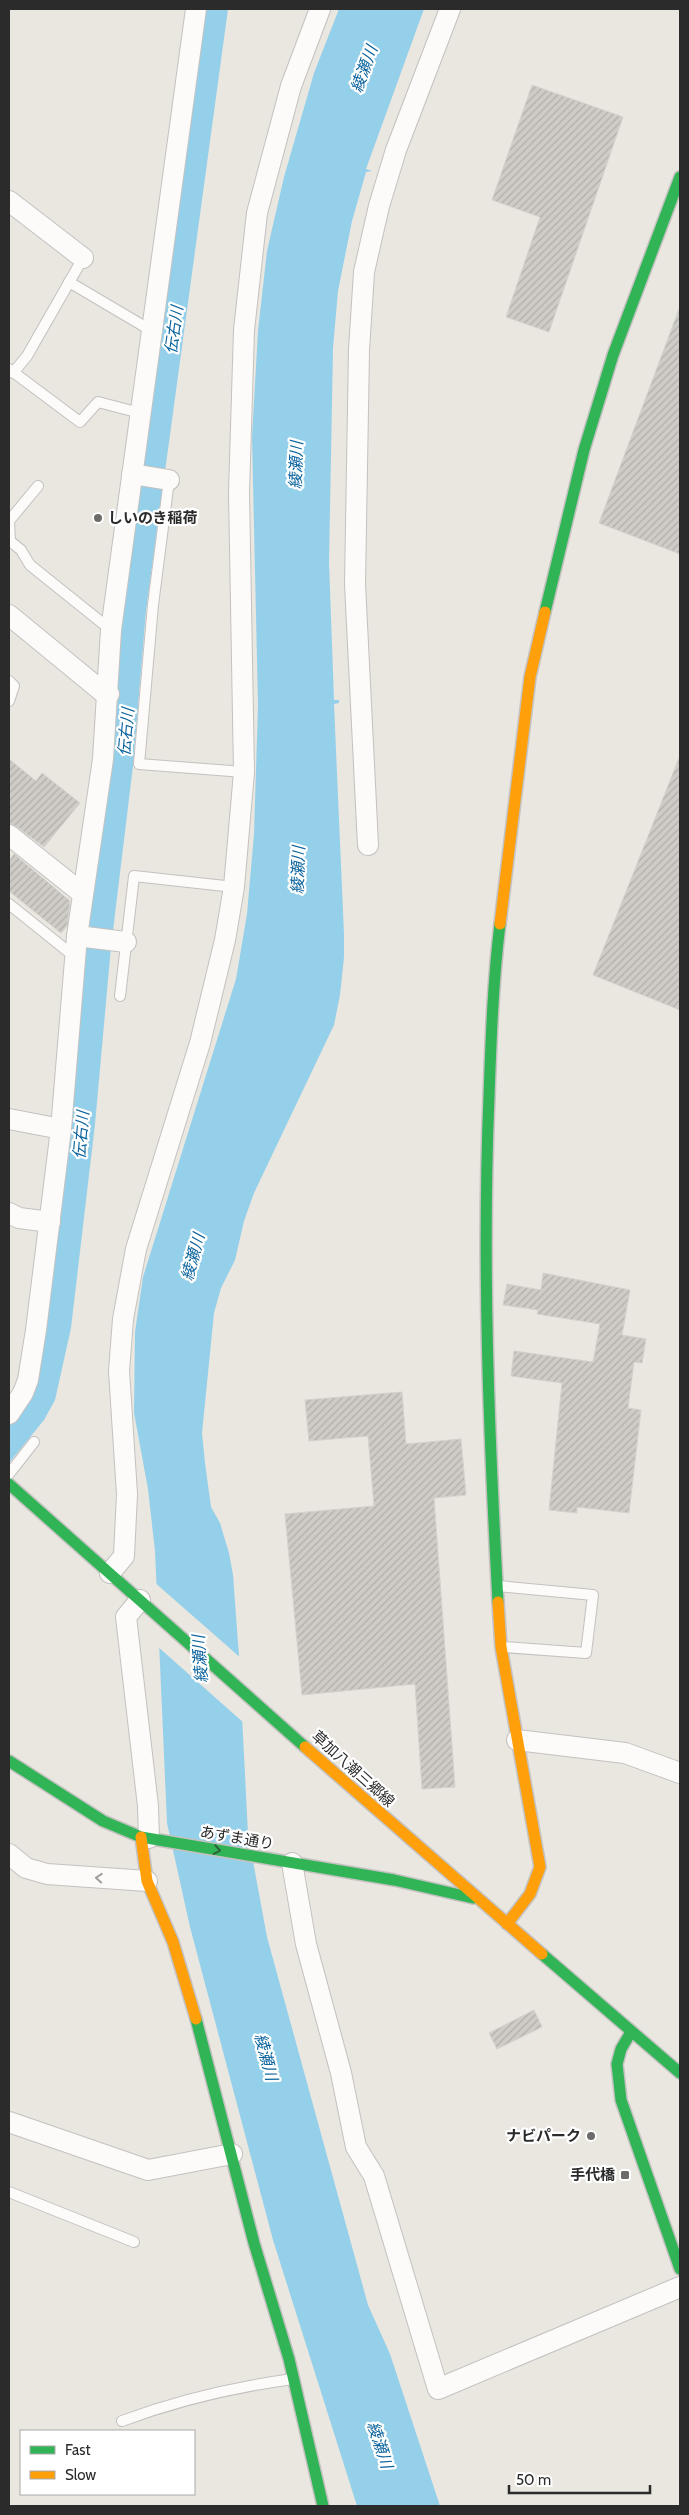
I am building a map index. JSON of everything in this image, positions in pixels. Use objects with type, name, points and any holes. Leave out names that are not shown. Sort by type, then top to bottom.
[{"type":"street","points":[[9,1414],[23,1393],[28,1380],[50,1222],[61,1129],[75,958],[80,936],[83,894],[96,817],[109,694],[111,630],[196,9]]},
{"type":"street","points":[[110,1573],[124,1556],[127,1494],[119,1371],[128,1283],[136,1249],[200,1043],[225,940],[234,887],[244,772],[239,492],[244,330],[257,213],[291,86],[320,9]]},
{"type":"street","points":[[368,846],[354,584],[359,350],[364,272],[379,206],[396,150],[450,9]]},
{"type":"street","points":[[507,1924],[530,1894],[540,1867],[502,1647],[497,1586],[487,1343],[487,1146],[494,972],[530,678],[584,450],[613,355],[680,177]]},
{"type":"street","points":[[9,201],[83,258]]},
{"type":"street","points":[[132,474],[169,480]]},
{"type":"street","points":[[9,615],[104,693],[109,694]]},
{"type":"street","points":[[9,835],[83,894]]},
{"type":"street","points":[[80,936],[121,941]]},
{"type":"street","points":[[9,1119],[61,1129]]},
{"type":"street","points":[[9,1213],[19,1218],[50,1222]]},
{"type":"street","name":"草加八潮三郷線","points":[[9,1484],[477,1899],[584,1985],[631,2032],[680,2073]]},
{"type":"street","points":[[136,1597],[126,1617],[153,1839],[147,1881],[173,1942],[198,2024],[257,2251],[294,2379],[323,2506]]},
{"type":"street","points":[[517,1740],[625,1754],[680,1768]]},
{"type":"street","name":"あずま通り","points":[[9,1761],[103,1821],[153,1839],[394,1880],[477,1899]]},
{"type":"street","points":[[9,1854],[26,1868],[47,1874],[147,1881]]},
{"type":"street","points":[[282,1861],[341,2073],[356,2147],[374,2176],[438,2389],[680,2287]]},
{"type":"street","points":[[631,2032],[618,2054],[616,2071],[621,2100],[680,2270]]},
{"type":"street","points":[[10,2126],[148,2170],[232,2154]]},
{"type":"lane","points":[[83,258],[27,356],[11,371],[80,422],[98,402],[140,414]]},
{"type":"lane","points":[[69,282],[152,331]]},
{"type":"lane","points":[[169,480],[153,605],[140,764],[244,772]]},
{"type":"lane","points":[[38,486],[9,521],[9,541],[21,550],[30,565],[111,630]]},
{"type":"lane","points":[[9,682],[14,686],[9,701]]},
{"type":"lane","points":[[120,996],[121,941],[134,876],[234,887]]},
{"type":"lane","points":[[9,904],[75,958]]},
{"type":"lane","points":[[9,1474],[34,1442]]},
{"type":"lane","points":[[497,1586],[593,1595],[586,1653],[502,1647]]},
{"type":"lane","points":[[9,2192],[134,2242]]},
{"type":"lane","points":[[122,2420],[170,2403],[215,2392],[294,2379]]},
{"type":"water","name":"伝右川","points":[[205,9],[228,9],[146,611],[133,766],[111,947],[95,1124],[71,1328],[55,1400],[44,1420],[9,1463],[9,1426],[23,1407],[77,1021],[121,628]]},
{"type":"water","name":"綾瀬川","points":[[339,9],[424,9],[366,169],[372,171],[366,172],[352,221],[338,291],[333,348],[329,562],[334,700],[339,700],[339,703],[334,704],[344,957],[340,995],[334,1025],[254,1193],[244,1221],[235,1260],[221,1288],[214,1313],[202,1433],[211,1507],[220,1523],[233,1575],[248,1834],[267,1937],[368,2305],[390,2354],[440,2506],[357,2506],[273,2240],[190,1927],[167,1823],[155,1551],[148,1489],[134,1413],[135,1332],[143,1277],[236,979],[247,914],[254,834],[258,705],[252,437],[258,331],[267,251],[284,177],[314,73]]},
{"type":"pier","points":[[153,1581],[242,1659],[244,1723],[157,1646]]},
{"type":"building","points":[[532,85],[623,117],[549,332],[506,317],[540,217],[492,200]]},
{"type":"building","points":[[680,309],[680,554],[599,523]]},
{"type":"building","points":[[680,758],[680,1010],[593,975]]},
{"type":"building","points":[[9,759],[36,781],[42,773],[80,803],[44,847],[9,823]]},
{"type":"building","points":[[14,854],[70,901],[67,926],[61,933],[9,891],[9,861]]},
{"type":"building","points":[[543,1273],[630,1290],[622,1335],[646,1339],[642,1363],[634,1362],[628,1408],[641,1410],[629,1513],[577,1507],[577,1513],[549,1510],[562,1383],[511,1376],[514,1351],[593,1362],[600,1324],[537,1314],[538,1310],[503,1305],[507,1284],[541,1290]]},
{"type":"building","points":[[402,1392],[406,1444],[461,1439],[466,1495],[434,1498],[455,1787],[422,1789],[415,1684],[302,1695],[285,1514],[374,1506],[368,1436],[309,1441],[305,1400]]},
{"type":"building","points":[[534,2010],[542,2027],[497,2049],[489,2033]]},
{"type":"traffic: fast","points":[[545,612],[584,450],[613,355],[680,177]]},
{"type":"traffic: fast","points":[[498,1602],[489,1413],[486,1223],[492,1032],[500,924]]},
{"type":"traffic: fast","points":[[9,1484],[305,1747]]},
{"type":"traffic: fast","points":[[9,1761],[103,1821],[141,1837],[394,1880],[473,1898]]},
{"type":"traffic: fast","points":[[542,1954],[680,2073]]},
{"type":"traffic: fast","points":[[196,2019],[254,2243],[289,2359],[323,2506]]},
{"type":"traffic: fast","points":[[631,2032],[621,2049],[617,2064],[621,2100],[680,2269]]},
{"type":"traffic: slow","points":[[500,924],[530,677],[545,612]]},
{"type":"traffic: slow","points":[[498,1602],[501,1647],[540,1867],[530,1894],[507,1924]]},
{"type":"traffic: slow","points":[[305,1747],[542,1954]]},
{"type":"traffic: slow","points":[[141,1837],[147,1881],[173,1942],[196,2019]]},
{"type":"place","name":"しいのき稲荷","points":[[98,518]]},
{"type":"place","name":"ナビパーク","points":[[591,2136]]},
{"type":"place","name":"手代橋","points":[[625,2175]]}]
